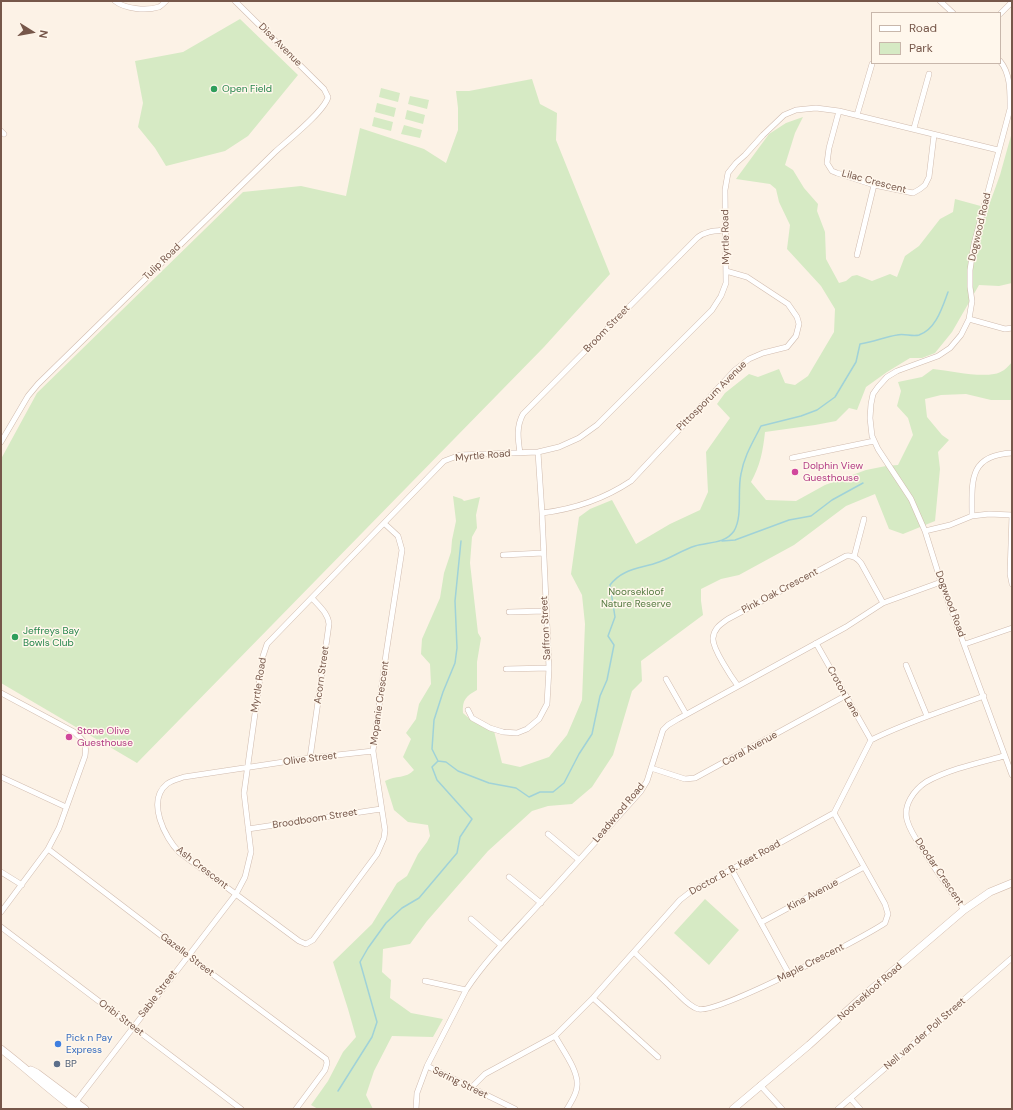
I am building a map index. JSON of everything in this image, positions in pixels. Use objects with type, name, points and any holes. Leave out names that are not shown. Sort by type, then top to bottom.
[{"type":"street","points":[[115,1],[122,6],[147,8],[160,6],[166,1]]},
{"type":"street","name":"Disa Avenue","points":[[235,1],[324,89]]},
{"type":"street","points":[[940,1],[952,12]]},
{"type":"street","points":[[1001,13],[1012,2]]},
{"type":"street","name":"Dogwood Road","points":[[1001,63],[1007,74],[1010,86],[1010,108],[974,244],[970,270],[972,301],[969,319],[961,334],[950,348],[938,356],[896,371],[878,387],[871,404],[870,418],[874,441],[911,499],[925,531],[941,582],[1012,775]]},
{"type":"street","points":[[857,115],[872,64]]},
{"type":"street","points":[[914,128],[929,74]]},
{"type":"street","name":"Tulip Road","points":[[1,442],[28,396],[38,384],[257,170],[315,116],[327,100],[327,92],[324,89]]},
{"type":"street","name":"Myrtle Road","points":[[188,956],[236,894],[245,877],[250,858],[251,852],[244,793],[265,650],[270,641],[385,524],[444,461],[460,455],[538,452],[558,447],[579,438],[597,425],[712,310],[724,290],[726,271],[725,190],[728,173],[775,123],[784,116],[796,110],[809,109],[839,111],[914,128],[998,150]]},
{"type":"street","name":"Lilac Crescent","points":[[839,111],[828,148],[827,163],[832,171],[874,185],[913,192],[925,185],[929,177],[934,134]]},
{"type":"street","points":[[857,255],[874,185]]},
{"type":"street","name":"Broom Street","points":[[520,453],[517,435],[518,426],[523,414],[696,238],[707,232],[726,230]]},
{"type":"street","name":"Pittosporum Avenue","points":[[542,513],[560,511],[580,506],[617,491],[631,481],[735,370],[749,359],[763,353],[787,347],[796,336],[799,324],[793,310],[788,304],[747,276],[726,271]]},
{"type":"street","points":[[969,319],[1004,329],[1012,328]]},
{"type":"street","points":[[792,458],[874,441]]},
{"type":"street","name":"Saffron Street","points":[[468,710],[472,718],[490,728],[503,732],[517,733],[526,729],[539,719],[547,704],[549,668],[538,452]]},
{"type":"street","points":[[972,516],[972,485],[975,471],[978,466],[996,455],[1012,453]]},
{"type":"street","points":[[925,531],[950,525],[972,516],[989,514],[1012,515],[1012,584]]},
{"type":"street","points":[[864,519],[854,557],[861,563],[883,604]]},
{"type":"street","name":"Mopanie Crescent","points":[[236,894],[299,941],[306,944],[311,942],[377,854],[384,838],[385,830],[373,752],[386,654],[402,555],[402,545],[398,536],[385,524]]},
{"type":"street","points":[[503,555],[543,553]]},
{"type":"street","name":"Pink Oak Crescent","points":[[738,686],[726,669],[714,643],[714,634],[720,624],[846,556],[854,557]]},
{"type":"street","name":"Leadwood Road","points":[[416,1109],[417,1093],[427,1066],[466,990],[480,970],[641,791],[647,781],[663,730],[668,725],[686,714],[846,627],[883,604],[941,582]]},
{"type":"street","name":"Acorn Street","points":[[310,758],[329,624],[325,614],[312,598]]},
{"type":"street","points":[[509,612],[546,611]]},
{"type":"street","points":[[965,644],[1012,628]]},
{"type":"street","name":"Croton Lane","points":[[816,643],[871,740]]},
{"type":"street","points":[[906,665],[927,716]]},
{"type":"street","points":[[506,669],[549,668]]},
{"type":"street","points":[[666,679],[686,714]]},
{"type":"street","points":[[1,693],[74,732],[84,740],[86,746],[85,756],[59,828],[48,848],[1,912]]},
{"type":"street","name":"Coral Avenue","points":[[651,768],[685,779],[695,778],[845,696]]},
{"type":"street","points":[[834,813],[871,740],[927,716],[984,696]]},
{"type":"street","name":"Olive Street","points":[[247,768],[310,758],[373,752]]},
{"type":"street","name":"Deodar Crescent","points":[[964,910],[937,873],[913,835],[907,820],[907,809],[910,798],[917,789],[942,774],[1004,756]]},
{"type":"street","name":"Ash Crescent","points":[[236,894],[179,852],[171,844],[164,833],[160,821],[158,799],[166,785],[175,780],[184,777],[247,768]]},
{"type":"street","points":[[1,776],[66,807]]},
{"type":"street","name":"Broodboom Street","points":[[248,829],[381,808]]},
{"type":"street","name":"Maple Crescent","points":[[634,952],[687,1002],[702,1009],[716,1006],[790,974],[885,923],[887,919],[887,908],[834,813]]},
{"type":"street","name":"Doctor B. B. Keet Road","points":[[471,1088],[485,1074],[555,1036],[593,998],[680,900],[689,893],[834,813]]},
{"type":"street","points":[[548,834],[579,860]]},
{"type":"street","name":"Gazelle Street","points":[[48,848],[188,956],[326,1059],[327,1063],[325,1070],[296,1109]]},
{"type":"street","name":"Kina Avenue","points":[[762,922],[864,867]]},
{"type":"street","points":[[732,870],[790,974]]},
{"type":"street","points":[[1,872],[22,885]]},
{"type":"street","points":[[510,877],[541,903]]},
{"type":"street","name":"Noorsekloof Road","points":[[733,1109],[964,910],[990,892],[1012,883]]},
{"type":"street","points":[[471,919],[502,945]]},
{"type":"street","name":"Oribi Street","points":[[1,927],[241,1109]]},
{"type":"street","name":"Sable Street","points":[[73,1107],[188,956]]},
{"type":"street","name":"Nell van der Poll Street","points":[[838,1109],[1012,958]]},
{"type":"street","points":[[425,981],[466,990]]},
{"type":"street","points":[[593,998],[658,1057]]},
{"type":"street","points":[[555,1036],[576,1072],[578,1086],[567,1109]]},
{"type":"street","points":[[1,1049],[25,1067],[36,1079],[73,1107],[85,1109]]},
{"type":"street","name":"Sering Street","points":[[427,1066],[515,1109]]},
{"type":"street","points":[[760,1085],[782,1109]]},
{"type":"street","points":[[851,1099],[860,1109]]},
{"type":"green space","name":"Open Field","points":[[240,19],[298,75],[248,136],[225,151],[166,166],[155,148],[138,127],[143,103],[135,61],[183,52]]},
{"type":"green space","points":[[532,79],[540,104],[557,113],[556,140],[610,274],[544,347],[137,763],[1,683],[1,459],[37,393],[243,192],[301,186],[346,196],[360,128],[424,149],[446,163],[458,130],[456,91],[469,91]]},
{"type":"green space","points":[[381,88],[400,93],[398,102],[379,97]]},
{"type":"green space","points":[[410,96],[429,100],[427,109],[408,104]]},
{"type":"green space","points":[[377,103],[396,108],[394,117],[375,112]]},
{"type":"green space","points":[[407,110],[425,115],[423,124],[405,119]]},
{"type":"green space","points":[[374,117],[393,122],[391,131],[372,126]]},
{"type":"green space","name":"Noorsekloof Nature Reserve","points":[[803,117],[795,133],[785,165],[793,170],[804,188],[818,204],[817,211],[825,232],[826,259],[839,283],[857,275],[872,281],[890,274],[897,277],[905,256],[919,246],[940,219],[953,212],[955,199],[988,208],[1000,175],[1012,132],[1012,283],[999,286],[979,285],[952,332],[935,353],[922,358],[910,358],[866,387],[857,410],[849,408],[836,421],[765,432],[761,458],[751,482],[766,500],[796,501],[825,485],[866,470],[898,465],[913,435],[908,418],[897,406],[901,391],[898,382],[922,377],[933,369],[987,375],[1002,371],[1012,362],[1012,400],[991,400],[966,394],[941,395],[925,399],[927,417],[942,435],[949,440],[938,452],[940,469],[935,521],[903,534],[889,529],[875,494],[846,506],[794,545],[739,575],[721,579],[701,589],[703,615],[641,661],[642,681],[632,691],[613,755],[592,787],[572,804],[548,806],[532,811],[488,851],[427,921],[410,944],[383,949],[382,972],[391,980],[390,998],[411,1013],[443,1019],[433,1037],[392,1036],[374,1071],[366,1095],[373,1109],[318,1109],[311,1105],[328,1081],[343,1052],[356,1037],[333,962],[372,924],[397,883],[407,876],[418,854],[430,836],[428,825],[408,822],[394,810],[385,781],[408,775],[414,770],[403,757],[411,739],[406,733],[416,719],[419,704],[431,684],[430,664],[421,654],[422,639],[440,598],[444,573],[451,552],[456,521],[453,496],[464,501],[480,497],[476,515],[477,528],[472,537],[470,563],[478,633],[481,638],[477,662],[477,690],[470,694],[464,702],[463,713],[472,721],[494,731],[502,763],[520,767],[549,757],[567,735],[582,700],[585,624],[582,595],[571,574],[579,517],[590,509],[612,500],[636,544],[670,524],[700,510],[708,492],[706,452],[730,418],[717,404],[725,393],[749,374],[758,377],[779,369],[785,383],[795,385],[808,376],[834,332],[835,309],[821,286],[787,249],[790,225],[779,202],[776,189],[770,184],[736,179],[769,134],[786,123]]},
{"type":"green space","points":[[404,125],[422,130],[420,138],[401,134]]},
{"type":"green space","points":[[705,899],[739,930],[709,965],[674,933]]},
{"type":"waterway","points":[[338,1091],[372,1037],[377,1022],[360,962],[386,923],[402,908],[419,898],[457,853],[460,837],[472,819],[437,780],[432,767],[438,761],[446,762],[458,771],[489,783],[516,788],[529,797],[540,792],[553,792],[564,783],[579,754],[592,734],[600,696],[607,680],[614,645],[608,636],[615,617],[610,585],[615,579],[626,572],[663,560],[695,546],[716,542],[730,535],[737,525],[742,467],[749,449],[761,426],[801,416],[817,410],[835,397],[856,362],[860,344],[892,336],[919,335],[925,332],[938,317],[948,292]]},
{"type":"waterway","points":[[722,541],[735,540],[789,520],[811,516],[832,500],[863,483]]},
{"type":"waterway","points":[[438,761],[432,749],[434,720],[443,692],[455,663],[457,648],[455,601],[461,541]]},
{"type":"place","name":"Open Field","points":[[214,89]]},
{"type":"place","name":"Dolphin View Guesthouse","points":[[795,472]]},
{"type":"place","name":"Jeffreys Bay Bowls Club","points":[[15,637]]},
{"type":"place","name":"Stone Olive Guesthouse","points":[[69,737]]},
{"type":"place","name":"Pick n Pay Express","points":[[58,1044]]},
{"type":"place","name":"BP","points":[[57,1064]]}]
